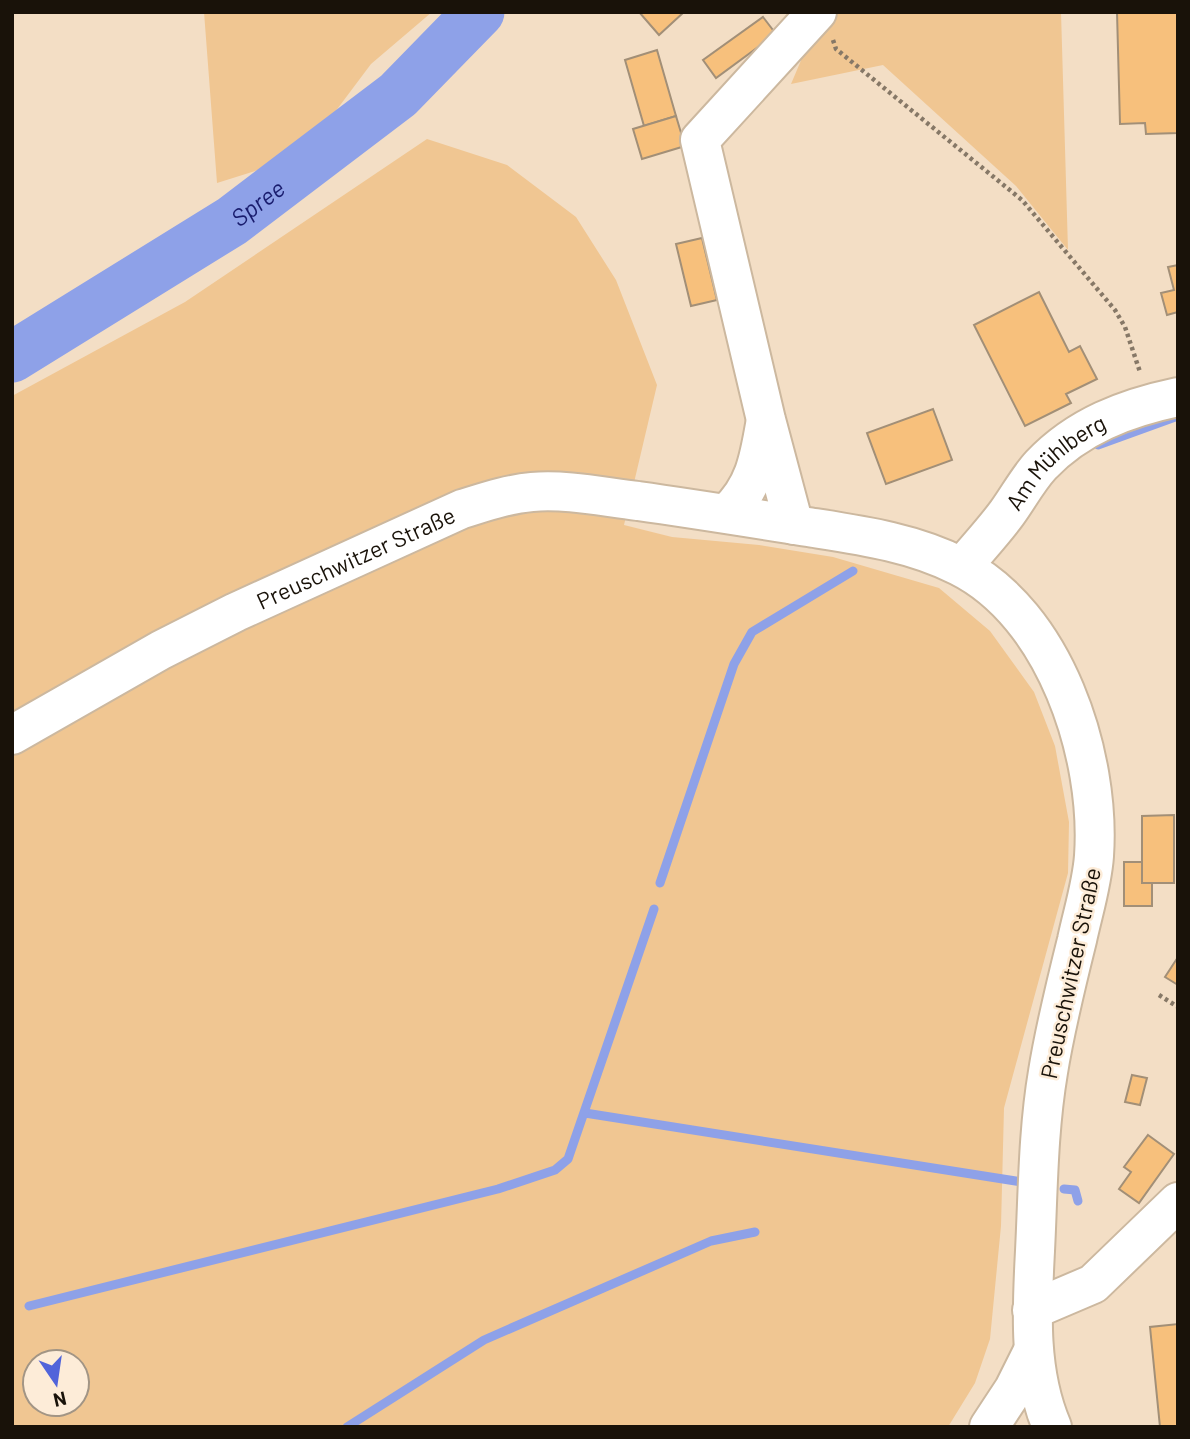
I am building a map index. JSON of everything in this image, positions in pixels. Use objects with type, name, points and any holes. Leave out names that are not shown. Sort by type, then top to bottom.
[{"type":"street","points":[[794,525],[766,420],[700,141],[824,25]]},
{"type":"street","name":"Am Mühlberg","points":[[962,567],[1005,515],[1040,466],[1073,436],[1100,421],[1164,400]]},
{"type":"street","points":[[727,513],[738,503],[750,485],[758,464],[766,420]]},
{"type":"street","name":"Preuschwitzer Straße","points":[[12,735],[174,643],[272,595],[462,509],[530,492],[567,492],[727,513],[877,538],[930,552],[962,567],[996,590],[1045,651],[1077,722],[1088,769],[1094,856],[1088,895],[1047,1077],[1040,1138],[1032,1310],[1033,1351],[1047,1416],[1052,1427]]},
{"type":"street","points":[[1032,1310],[1093,1284],[1178,1202]]},
{"type":"street","points":[[989,1427],[1014,1390],[1033,1351]]},
{"type":"path","points":[[824,25],[836,49],[1022,200],[1115,310],[1164,400]]},
{"type":"path","points":[[1159,995],[1178,1007]]},
{"type":"shaded area","points":[[204,12],[432,12],[371,64],[329,120],[274,165],[217,183]]},
{"type":"shaded area","points":[[830,12],[1061,12],[1068,250],[1016,186],[883,65],[791,84],[805,51]]},
{"type":"shaded area","points":[[427,139],[507,165],[576,217],[616,280],[657,385],[624,525],[672,537],[759,545],[833,557],[939,588],[990,631],[1034,692],[1055,746],[1069,822],[1068,873],[1004,1108],[1001,1226],[990,1339],[975,1383],[948,1427],[12,1427],[12,396],[185,302]]},
{"type":"building","points":[[639,12],[684,12],[659,35]]},
{"type":"building","points":[[1117,12],[1178,12],[1178,133],[1146,134],[1145,123],[1120,124]]},
{"type":"building","points":[[763,17],[776,34],[716,78],[703,60]]},
{"type":"building","points":[[657,50],[676,116],[644,126],[625,60]]},
{"type":"building","points":[[676,116],[685,146],[642,159],[633,129]]},
{"type":"building","points":[[702,238],[717,300],[691,306],[676,244]]},
{"type":"building","points":[[1178,265],[1178,312],[1167,315],[1161,293],[1174,290],[1168,267]]},
{"type":"building","points":[[1039,292],[1069,352],[1080,346],[1097,379],[1066,394],[1071,403],[1025,426],[974,325]]},
{"type":"building","points":[[933,409],[952,460],[886,484],[867,433]]},
{"type":"building","points":[[1174,815],[1174,883],[1142,883],[1142,816]]},
{"type":"building","points":[[1124,862],[1142,862],[1142,883],[1152,883],[1152,906],[1124,906]]},
{"type":"building","points":[[1178,957],[1178,985],[1165,977]]},
{"type":"building","points":[[1132,1075],[1147,1078],[1140,1105],[1125,1102]]},
{"type":"building","points":[[1148,1135],[1174,1154],[1139,1203],[1119,1189],[1131,1172],[1124,1167]]},
{"type":"building","points":[[1178,1324],[1178,1427],[1160,1427],[1150,1327]]},
{"type":"waterway","name":"Spree","points":[[12,357],[232,221],[398,95],[479,12]]},
{"type":"waterway","points":[[1098,445],[1178,416]]},
{"type":"waterway","points":[[660,883],[734,664],[752,632],[853,571]]},
{"type":"waterway","points":[[29,1306],[498,1189],[555,1170],[568,1159],[654,909]]},
{"type":"waterway","points":[[585,1113],[1022,1182]]},
{"type":"waterway","points":[[1064,1189],[1075,1190],[1078,1201]]},
{"type":"waterway","points":[[347,1427],[484,1340],[711,1241],[755,1232]]}]
